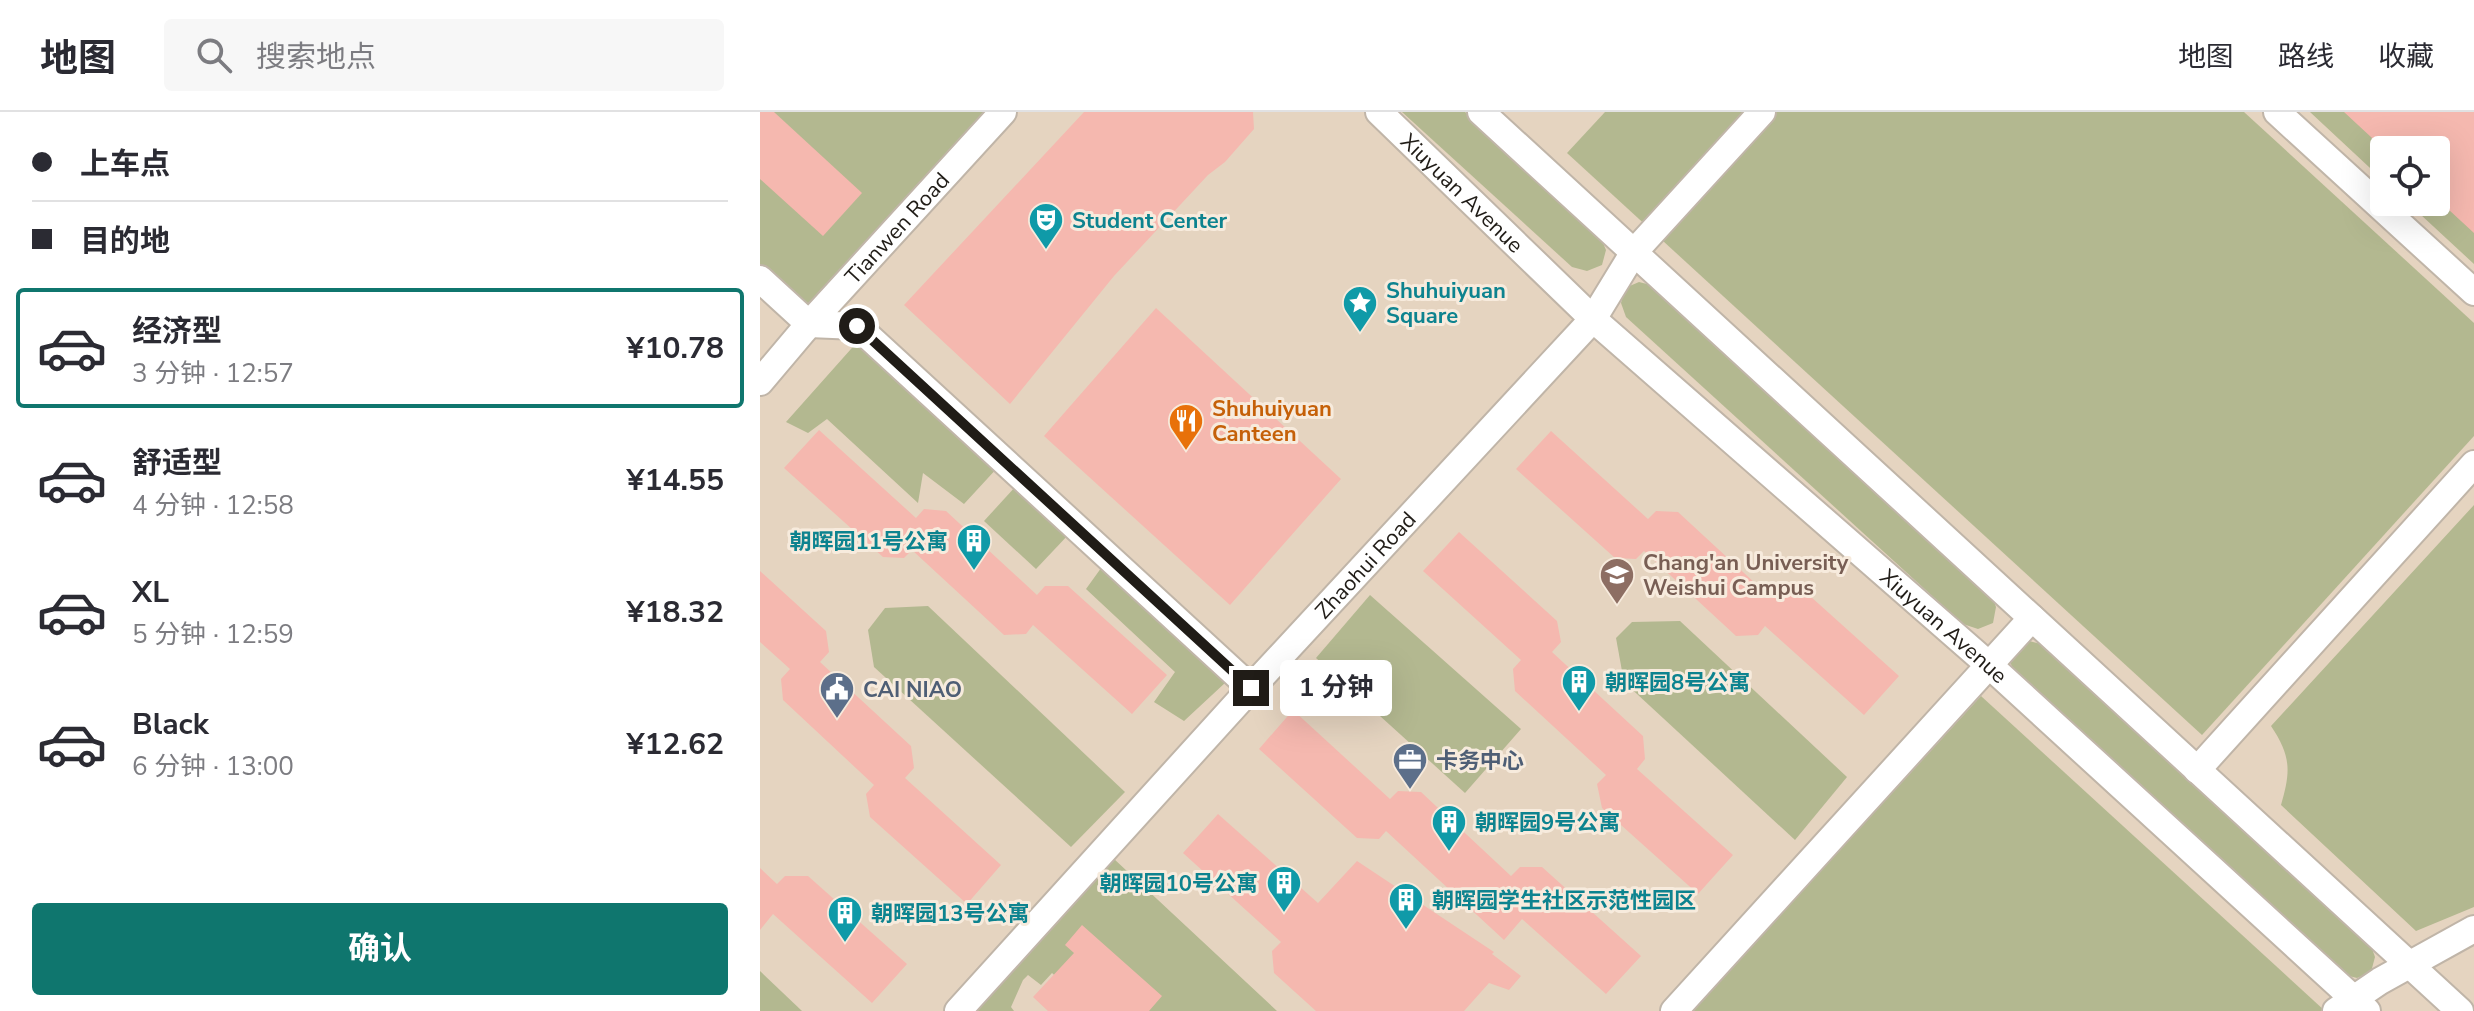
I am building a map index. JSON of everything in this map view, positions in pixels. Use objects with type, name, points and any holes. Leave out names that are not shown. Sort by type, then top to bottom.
[{"type":"street","name":"Tianwen Road","points":[[760,382],[1003,112]]},
{"type":"street","name":"Xiuyuan Avenue","points":[[1379,112],[1593,319],[1989,665],[2352,1007]]},
{"type":"street","points":[[1481,112],[2460,1011]]},
{"type":"street","name":"Zhaohui Road","points":[[958,1011],[1251,688],[1593,319],[1634,252],[1762,112]]},
{"type":"street","points":[[2277,112],[2474,292]]},
{"type":"street","points":[[760,279],[809,324],[857,326],[1251,688]]},
{"type":"street","points":[[2197,770],[2474,464]]},
{"type":"street","points":[[1674,1011],[2032,618]]},
{"type":"street","points":[[2352,1007],[2409,964],[2474,929]]},
{"type":"shaded area","name":"Chang'an University Weishui Campus","points":[[760,112],[2474,112],[2474,1011],[760,1011]]},
{"type":"green space","points":[[760,112],[988,112],[805,310],[760,268]]},
{"type":"green space","points":[[1402,112],[1465,112],[1600,236],[1606,250],[1602,265],[1587,271],[1572,267]]},
{"type":"green space","points":[[1605,112],[2244,112],[2474,323],[2474,436],[2202,735],[1567,153]]},
{"type":"green space","points":[[2310,112],[2474,112],[2474,264],[2422,216],[2450,216],[2450,136],[2370,136],[2370,168]]},
{"type":"green space","points":[[1639,282],[1655,286],[1991,593],[1996,607],[1993,623],[1978,629],[1963,624],[1626,317],[1621,303],[1625,288]]},
{"type":"green space","points":[[859,340],[999,466],[964,504],[923,473],[918,503],[827,419],[808,433],[786,422]]},
{"type":"green space","points":[[1016,486],[1070,533],[1036,569],[984,521]]},
{"type":"green space","points":[[2474,505],[2474,907],[2416,931],[2281,805],[2288,773],[2286,755],[2271,726]]},
{"type":"green space","points":[[1104,564],[1226,682],[1184,721],[1154,702],[1175,672],[1086,589]]},
{"type":"green space","points":[[1370,595],[1521,729],[1465,793],[1316,658]]},
{"type":"green space","points":[[928,606],[1125,792],[1071,847],[874,667],[868,630],[885,608]]},
{"type":"green space","points":[[1680,621],[1847,777],[1795,840],[1624,682],[1616,638],[1632,622]]},
{"type":"green space","points":[[2029,641],[2045,645],[2370,943],[2375,957],[2371,972],[2357,978],[2341,974],[2015,676],[2010,661]]},
{"type":"green space","points":[[1981,696],[2325,1011],[1692,1011]]},
{"type":"green space","points":[[1113,858],[1277,1011],[1093,1011],[1052,973],[1041,985],[1028,975],[1023,980],[1011,1007],[1014,1011],[971,1011]]},
{"type":"green space","points":[[760,971],[802,1011],[760,1011]]},
{"type":"building","points":[[760,112],[774,112],[862,193],[823,236],[760,179]]},
{"type":"building","name":"Student Center","points":[[1084,112],[1253,112],[1254,129],[1114,276],[1010,404],[904,305]]},
{"type":"building","points":[[2344,112],[2474,112],[2474,233],[2450,211],[2450,136],[2370,136]]},
{"type":"building","name":"Shuhuiyuan Canteen","points":[[1156,308],[1341,479],[1230,605],[1044,436]]},
{"type":"building","name":"朝晖园11号公寓","points":[[819,430],[916,518],[924,509],[946,511],[1037,595],[1045,586],[1068,586],[1167,675],[1132,714],[1033,625],[1026,634],[1004,635],[912,550],[904,558],[883,557],[784,468]]},
{"type":"building","points":[[1551,431],[1648,519],[1656,511],[1678,512],[1769,596],[1777,587],[1800,587],[1899,676],[1864,715],[1765,626],[1758,635],[1736,636],[1644,551],[1636,559],[1615,558],[1516,469]]},
{"type":"building","name":"朝晖园8号公寓","points":[[1459,532],[1557,621],[1561,642],[1552,652],[1643,736],[1645,759],[1637,769],[1733,855],[1698,894],[1602,808],[1597,784],[1606,775],[1515,691],[1513,669],[1521,660],[1423,571]]},
{"type":"building","points":[[760,571],[826,631],[829,652],[820,662],[911,746],[914,768],[905,778],[1001,865],[967,904],[870,817],[866,794],[874,785],[783,700],[781,679],[790,669],[760,642]]},
{"type":"building","name":"朝晖园9号公寓","points":[[1293,710],[1390,799],[1398,791],[1421,792],[1511,876],[1520,867],[1542,867],[1641,956],[1606,994],[1522,919],[1504,940],[1386,831],[1379,839],[1357,838],[1259,749]]},
{"type":"building","points":[[1218,814],[1318,903],[1357,861],[1494,952],[1492,954],[1521,976],[1509,990],[1489,983],[1464,1011],[1316,1011],[1274,973],[1272,951],[1281,942],[1183,853]]},
{"type":"building","name":"朝晖园13号公寓","points":[[760,868],[777,884],[785,876],[808,876],[907,964],[872,1003],[773,914],[760,930]]},
{"type":"building","points":[[1082,925],[1162,996],[1149,1011],[1048,1011],[1033,997],[1074,953],[1065,945]]},
{"type":"place","name":"Student Center","points":[[1046,251]]},
{"type":"place","name":"Shuhuiyuan Square","points":[[1360,334]]},
{"type":"place","name":"Shuhuiyuan Canteen","points":[[1186,452]]},
{"type":"place","name":"朝晖园11号公寓","points":[[974,572]]},
{"type":"place","name":"Chang'an University Weishui Campus","points":[[1617,606]]},
{"type":"place","name":"朝晖园8号公寓","points":[[1579,713]]},
{"type":"place","name":"CAI NIAO","points":[[837,720]]},
{"type":"place","name":"卡务中心","points":[[1410,791]]},
{"type":"place","name":"朝晖园9号公寓","points":[[1449,853]]},
{"type":"place","name":"朝晖园10号公寓","points":[[1284,914]]},
{"type":"place","name":"朝晖园学生社区示范性园区","points":[[1406,931]]},
{"type":"place","name":"朝晖园13号公寓","points":[[845,944]]},
{"type":"route","points":[[857,326],[1251,688]]}]
